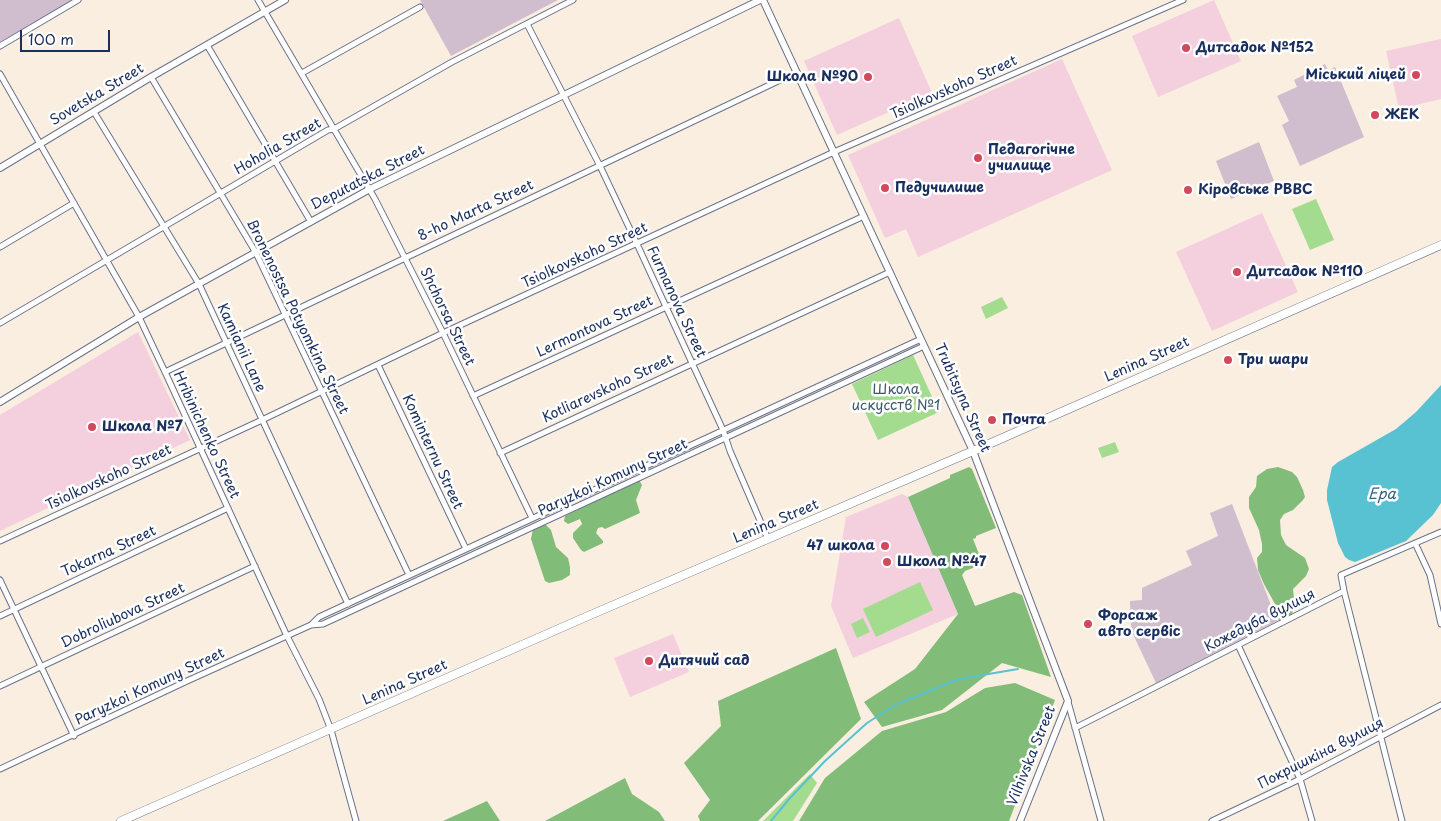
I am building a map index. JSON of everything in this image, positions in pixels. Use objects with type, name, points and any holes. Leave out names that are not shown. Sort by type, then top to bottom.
[{"type":"main road","name":"Lenina Street","points":[[121,821],[583,618],[973,451],[1441,245]]},
{"type":"street","points":[[0,46],[78,0]]},
{"type":"street","name":"Shchorsa Street","points":[[258,0],[370,189],[406,257],[532,518]]},
{"type":"street","name":"Sovetska Street","points":[[0,168],[151,77],[285,0]]},
{"type":"street","name":"Hoholia Street","points":[[0,323],[328,130],[334,129],[452,62],[572,0]]},
{"type":"street","name":"Trubitsyna Street","points":[[761,0],[797,72],[973,451],[1068,701],[1101,821]]},
{"type":"street","name":"Deputatska Street","points":[[0,402],[139,317],[370,189],[761,0]]},
{"type":"street","name":"Tsiolkovskoho Street","points":[[0,541],[834,152],[1183,0]]},
{"type":"street","points":[[302,73],[420,7]]},
{"type":"street","name":"Furmanova Street","points":[[527,24],[564,94],[637,244],[723,430],[768,539]]},
{"type":"street","points":[[207,45],[311,222]]},
{"type":"street","name":"8-ho Marta Street","points":[[165,372],[797,72]]},
{"type":"street","name":"Hribinichenko Street","points":[[0,74],[139,317],[287,636],[319,699],[331,730],[356,821]]},
{"type":"street","name":"Bronenostsa Potyomkina Street","points":[[151,77],[256,253],[409,575]]},
{"type":"street","name":"Kamianii Lane","points":[[94,112],[199,284],[348,604]]},
{"type":"street","points":[[0,247],[74,203]]},
{"type":"street","name":"Lermontova Street","points":[[473,396],[864,216]]},
{"type":"street","name":"Kotliarevskoho Street","points":[[500,453],[890,272]]},
{"type":"street","name":"Paryzkoi Komuny Street","points":[[0,769],[311,625],[320,617],[409,575],[921,338]]},
{"type":"street","name":"Paryzkoi Komuny Street","points":[[311,625],[323,624],[924,346]]},
{"type":"street","name":"Kominternu Street","points":[[378,365],[466,549]]},
{"type":"street","name":"Tokarna Street","points":[[0,616],[228,508]]},
{"type":"street","points":[[1402,821],[1344,591],[1342,575],[1441,532]]},
{"type":"street","points":[[1415,543],[1430,575],[1441,624]]},
{"type":"street","name":"Dobroliubova Street","points":[[0,686],[255,566]]},
{"type":"street","points":[[0,580],[74,736]]},
{"type":"street","name":"Кожедуба вулиця","points":[[1075,728],[1344,591]]},
{"type":"street","points":[[1238,645],[1300,779],[1312,821]]},
{"type":"street","name":"Vilhivska Street","points":[[1020,821],[1068,701]]},
{"type":"street","name":"Покришкіна вулиця","points":[[1212,821],[1220,819],[1300,779],[1441,706]]},
{"type":"shaded area","points":[[0,0],[73,0],[0,42]]},
{"type":"shaded area","points":[[420,0],[558,0],[451,56]]},
{"type":"shaded area","name":"Дитсадок №152","points":[[1214,0],[1241,61],[1158,97],[1132,36]]},
{"type":"shaded area","name":"Школа №90","points":[[899,18],[932,93],[837,135],[804,61]]},
{"type":"shaded area","name":"Міський ліцей","points":[[1441,39],[1441,99],[1399,109],[1386,51]]},
{"type":"shaded area","name":"Педагогічне училище","points":[[1062,59],[1112,170],[918,257],[906,229],[885,238],[848,155]]},
{"type":"shaded area","points":[[1325,64],[1328,70],[1335,67],[1364,137],[1300,166],[1282,125],[1289,121],[1277,96],[1297,87],[1294,80]]},
{"type":"shaded area","points":[[1259,142],[1274,181],[1231,199],[1216,161]]},
{"type":"shaded area","name":"Дитсадок №110","points":[[1262,213],[1298,292],[1212,331],[1176,252]]},
{"type":"shaded area","name":"Школа №7","points":[[138,332],[190,440],[0,531],[0,415]]},
{"type":"shaded area","name":"Школа №47","points":[[902,494],[908,497],[958,614],[853,658],[831,606],[846,517]]},
{"type":"shaded area","points":[[1232,504],[1277,621],[1156,683],[1131,630],[1130,601],[1142,600],[1142,588],[1192,565],[1186,551],[1218,536],[1210,513]]},
{"type":"shaded area","points":[[673,634],[689,672],[630,697],[614,658]]},
{"type":"green space","points":[[1316,199],[1334,240],[1310,250],[1292,209]]},
{"type":"green space","points":[[1002,297],[1008,308],[986,319],[981,307]]},
{"type":"green space","name":"Школа искусств №1","points":[[913,355],[939,412],[878,440],[852,384]]},
{"type":"green space","points":[[1115,442],[1119,452],[1102,458],[1098,448]]},
{"type":"green space","points":[[969,467],[972,469],[996,528],[973,539],[983,564],[965,571],[962,575],[975,606],[1014,592],[1022,595],[1051,677],[1002,663],[942,710],[882,727],[864,702],[915,669],[958,614],[908,497]]},
{"type":"green space","points":[[1278,467],[1292,472],[1297,477],[1303,490],[1305,497],[1303,500],[1293,510],[1284,514],[1280,520],[1281,535],[1286,545],[1305,558],[1309,569],[1306,576],[1293,589],[1295,608],[1290,617],[1281,622],[1278,619],[1275,604],[1258,570],[1257,558],[1262,552],[1262,544],[1259,530],[1249,508],[1249,497],[1256,487],[1257,476],[1267,469]]},
{"type":"green space","points":[[639,480],[642,485],[636,500],[640,513],[605,529],[602,527],[598,528],[596,533],[603,543],[584,552],[581,550],[573,538],[573,533],[582,524],[580,519],[568,524],[564,521],[565,516]]},
{"type":"green space","points":[[546,525],[551,530],[556,547],[568,558],[570,575],[562,580],[549,583],[545,581],[531,539],[533,529]]},
{"type":"green space","points":[[920,582],[933,610],[876,637],[863,609]]},
{"type":"green space","points":[[863,618],[870,632],[857,638],[851,624]]},
{"type":"green space","points":[[836,648],[861,719],[758,821],[700,821],[698,816],[710,800],[684,763],[721,726],[718,701]]},
{"type":"green space","points":[[1015,683],[1055,700],[1009,821],[799,821],[825,778],[882,731],[946,712],[985,688]]},
{"type":"green space","points":[[810,774],[817,783],[793,821],[763,821]]},
{"type":"green space","points":[[625,778],[632,794],[659,812],[665,821],[545,821]]},
{"type":"green space","points":[[487,801],[500,821],[443,821]]},
{"type":"water","name":"Ера","points":[[1441,385],[1441,503],[1433,515],[1406,541],[1355,562],[1349,560],[1345,557],[1338,543],[1327,500],[1332,467],[1396,429],[1416,412]]},
{"type":"waterway","points":[[771,821],[825,761],[867,723],[897,704],[959,679],[1018,669]]},
{"type":"place","name":"Дитсадок №152","points":[[1186,48]]},
{"type":"place","name":"Міський ліцей","points":[[1416,75]]},
{"type":"place","name":"Школа №90","points":[[868,77]]},
{"type":"place","name":"ЖЕК","points":[[1375,115]]},
{"type":"place","name":"Педагогічне училище","points":[[978,158]]},
{"type":"place","name":"Педучилише","points":[[885,188]]},
{"type":"place","name":"Кіровське РВВС","points":[[1188,190]]},
{"type":"place","name":"Дитсадок №110","points":[[1237,272]]},
{"type":"place","name":"Три шари","points":[[1228,360]]},
{"type":"place","name":"Почта","points":[[992,420]]},
{"type":"place","name":"Школа №7","points":[[92,427]]},
{"type":"place","name":"47 школа","points":[[885,546]]},
{"type":"place","name":"Школа №47","points":[[887,562]]},
{"type":"place","name":"Форсаж авто сервіс","points":[[1088,624]]},
{"type":"place","name":"Дитячий сад","points":[[649,661]]}]
